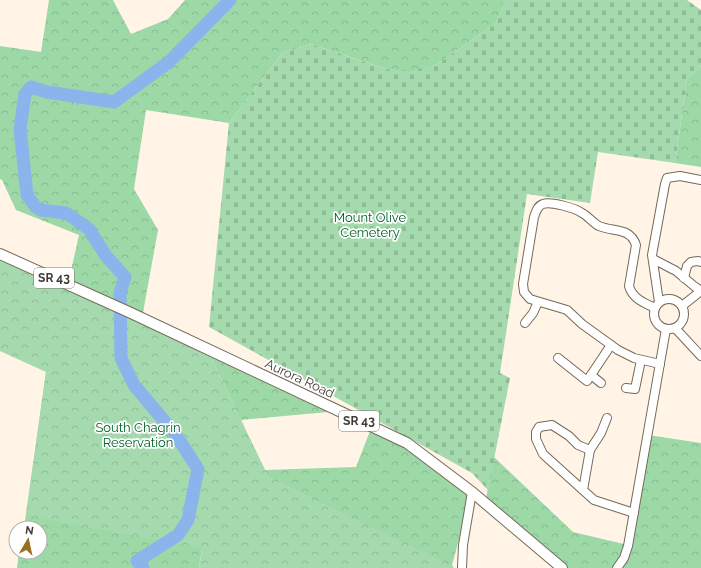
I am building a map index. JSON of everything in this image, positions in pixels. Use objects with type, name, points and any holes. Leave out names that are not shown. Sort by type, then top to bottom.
[{"type":"main road","name":"Aurora Road","points":[[0,254],[131,313],[407,442],[472,492],[562,568]]},
{"type":"street","points":[[657,305],[653,259],[654,247],[668,178],[680,176],[701,180]]},
{"type":"street","points":[[657,305],[637,298],[630,291],[629,286],[636,245],[630,236],[624,232],[600,226],[581,212],[570,208],[544,203],[536,210],[523,284],[524,292],[527,296],[538,302],[567,310],[582,324],[611,345],[634,358],[660,364]]},
{"type":"street","points":[[653,259],[676,271],[701,291],[682,306]]},
{"type":"street","points":[[684,278],[687,266],[691,262],[701,262]]},
{"type":"street","points":[[671,298],[676,300],[682,306],[684,310],[683,318],[675,328],[666,329],[655,321],[654,312],[657,305],[662,300],[671,298]]},
{"type":"street","points":[[525,323],[533,313],[538,302]]},
{"type":"street","points":[[675,328],[701,356]]},
{"type":"street","points":[[618,568],[624,558],[628,546],[666,329]]},
{"type":"street","points":[[558,358],[587,381],[611,345]]},
{"type":"street","points":[[626,388],[635,389],[641,360]]},
{"type":"street","points":[[591,375],[601,383]]},
{"type":"street","points":[[583,490],[590,450],[601,433],[607,418]]},
{"type":"street","points":[[590,450],[578,445],[569,436],[552,425],[539,427],[536,432],[536,443],[544,454],[594,500],[634,513]]},
{"type":"street","points":[[462,568],[463,545],[472,492]]},
{"type":"green space","points":[[49,0],[113,0],[131,34],[168,19],[185,0],[505,0],[496,23],[436,65],[410,72],[386,69],[311,44],[282,53],[229,123],[146,110],[134,189],[158,230],[142,318],[68,284],[79,235],[16,210],[2,180],[0,179],[0,46],[41,52]]},
{"type":"green space","name":"Mount Olive Cemetery","points":[[505,0],[687,0],[701,10],[701,66],[687,79],[675,163],[598,152],[590,203],[527,194],[500,373],[510,378],[488,490],[472,473],[209,327],[229,123],[282,53],[311,44],[386,69],[410,71],[436,65],[496,23]]},
{"type":"green space","points":[[701,66],[701,167],[675,163],[687,79]]},
{"type":"green space","name":"South Chagrin Reservation","points":[[0,254],[207,349],[269,478],[454,568],[199,568],[202,548],[26,516],[46,372],[0,351]]},
{"type":"green space","points":[[207,349],[339,411],[241,420]]},
{"type":"green space","points":[[46,372],[202,548],[199,568],[17,568],[18,560],[48,560],[48,520],[25,520]]},
{"type":"green space","points":[[372,426],[407,443],[472,492],[452,565],[454,568],[269,478],[265,470],[356,467]]},
{"type":"green space","points":[[648,435],[701,443],[701,568],[562,568],[485,504],[494,457],[573,532],[628,545]]},
{"type":"waterway","points":[[143,568],[137,561],[178,535],[188,520],[198,469],[176,435],[134,385],[121,358],[120,293],[125,277],[106,256],[89,229],[66,213],[40,210],[27,195],[20,129],[25,94],[31,87],[47,92],[114,102],[169,62],[230,0]]}]
